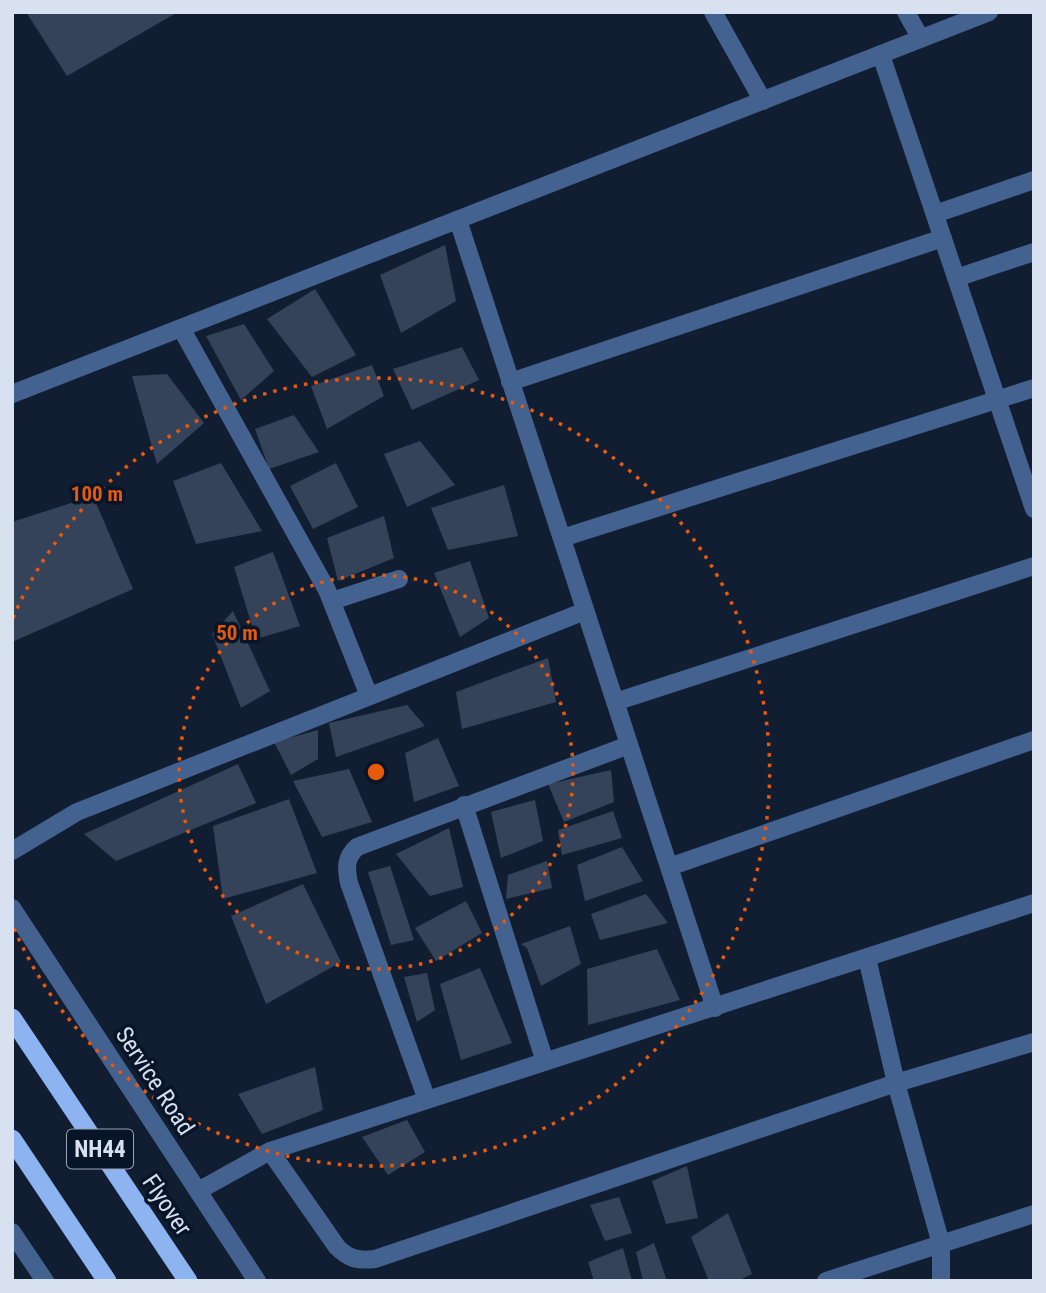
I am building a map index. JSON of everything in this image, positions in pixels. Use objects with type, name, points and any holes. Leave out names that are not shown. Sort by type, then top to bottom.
[{"type":"highway","name":"Flyover","points":[[12,1018],[188,1281]]},
{"type":"highway","name":"NH44","points":[[12,1139],[107,1281]]},
{"type":"street","points":[[713,12],[763,101]]},
{"type":"street","points":[[906,12],[921,39]]},
{"type":"street","points":[[12,394],[989,12]]},
{"type":"street","points":[[881,55],[1034,509]]},
{"type":"street","points":[[935,214],[1034,180]]},
{"type":"street","points":[[458,220],[715,1008]]},
{"type":"street","points":[[510,382],[943,238]]},
{"type":"street","points":[[956,278],[1034,252]]},
{"type":"street","points":[[181,328],[332,601],[369,696]]},
{"type":"street","points":[[562,538],[1034,388]]},
{"type":"street","points":[[615,702],[1034,566]]},
{"type":"street","points":[[332,601],[399,579]]},
{"type":"street","points":[[12,851],[77,812],[585,611]]},
{"type":"street","points":[[669,867],[1034,740]]},
{"type":"street","points":[[427,1100],[349,883],[347,862],[357,847],[629,745]]},
{"type":"street","points":[[464,806],[545,1062]]},
{"type":"street","points":[[198,1191],[270,1151],[1034,903]]},
{"type":"street","name":"Service Road","points":[[12,908],[257,1281]]},
{"type":"street","points":[[867,958],[896,1083],[941,1244],[941,1281]]},
{"type":"street","points":[[270,1151],[337,1247],[348,1257],[359,1261],[375,1259],[896,1083],[1034,1042]]},
{"type":"street","points":[[826,1281],[1034,1214]]},
{"type":"street","points":[[12,1233],[45,1281]]},
{"type":"building","points":[[26,12],[178,12],[67,76]]},
{"type":"building","points":[[445,245],[456,301],[401,333],[380,275]]},
{"type":"building","points":[[315,289],[356,355],[312,377],[267,319]]},
{"type":"building","points":[[244,324],[274,371],[241,400],[206,336]]},
{"type":"building","points":[[462,347],[479,380],[412,410],[393,369]]},
{"type":"building","points":[[372,365],[384,396],[327,429],[311,386]]},
{"type":"building","points":[[167,374],[204,423],[157,464],[132,376]]},
{"type":"building","points":[[294,415],[319,452],[269,469],[255,429]]},
{"type":"building","points":[[420,441],[455,485],[407,507],[384,454]]},
{"type":"building","points":[[221,463],[262,531],[196,544],[173,481]]},
{"type":"building","points":[[336,463],[358,507],[313,529],[290,486]]},
{"type":"building","points":[[504,485],[518,536],[448,550],[431,508]]},
{"type":"building","points":[[93,496],[133,589],[12,642],[12,522]]},
{"type":"building","points":[[384,516],[394,558],[338,581],[327,538]]},
{"type":"building","points":[[273,552],[300,626],[256,639],[234,567]]},
{"type":"building","points":[[470,561],[489,618],[460,637],[434,573]]},
{"type":"building","points":[[233,611],[270,691],[241,708],[212,634]]},
{"type":"building","points":[[548,658],[556,702],[462,729],[456,692]]},
{"type":"building","points":[[407,705],[425,726],[336,757],[329,723]]},
{"type":"building","points":[[318,730],[318,759],[291,775],[274,742]]},
{"type":"building","points":[[438,738],[459,786],[414,802],[405,753]]},
{"type":"building","points":[[238,764],[256,803],[116,861],[84,834]]},
{"type":"building","points":[[349,769],[372,822],[322,837],[293,781]]},
{"type":"building","points":[[611,770],[614,802],[564,822],[548,784]]},
{"type":"building","points":[[289,799],[317,873],[223,899],[213,826]]},
{"type":"building","points":[[535,800],[543,841],[501,858],[491,812]]},
{"type":"building","points":[[613,811],[622,838],[562,855],[558,830]]},
{"type":"building","points":[[449,828],[463,887],[430,896],[396,854]]},
{"type":"building","points":[[622,847],[643,881],[585,901],[577,865]]},
{"type":"building","points":[[547,861],[552,888],[506,899],[508,875]]},
{"type":"building","points":[[390,866],[414,940],[391,945],[368,872]]},
{"type":"building","points":[[303,884],[341,962],[266,1004],[231,916]]},
{"type":"building","points":[[646,894],[668,923],[600,940],[591,914]]},
{"type":"building","points":[[466,901],[482,933],[436,961],[415,928]]},
{"type":"building","points":[[570,926],[581,964],[541,986],[527,948],[521,944]]},
{"type":"building","points":[[657,949],[680,1000],[588,1025],[587,969]]},
{"type":"building","points":[[480,968],[512,1043],[461,1060],[440,984]]},
{"type":"building","points":[[427,973],[435,1010],[417,1022],[404,977]]},
{"type":"building","points":[[315,1067],[323,1110],[262,1134],[238,1094]]},
{"type":"building","points":[[407,1120],[425,1152],[388,1175],[362,1137]]},
{"type":"building","points":[[687,1166],[698,1218],[666,1224],[652,1181]]},
{"type":"building","points":[[619,1197],[632,1233],[605,1241],[590,1205]]},
{"type":"building","points":[[728,1213],[752,1274],[737,1281],[709,1281],[691,1237]]},
{"type":"building","points":[[654,1243],[667,1281],[643,1281],[636,1252]]},
{"type":"building","points":[[623,1248],[632,1281],[594,1281],[588,1262]]}]
